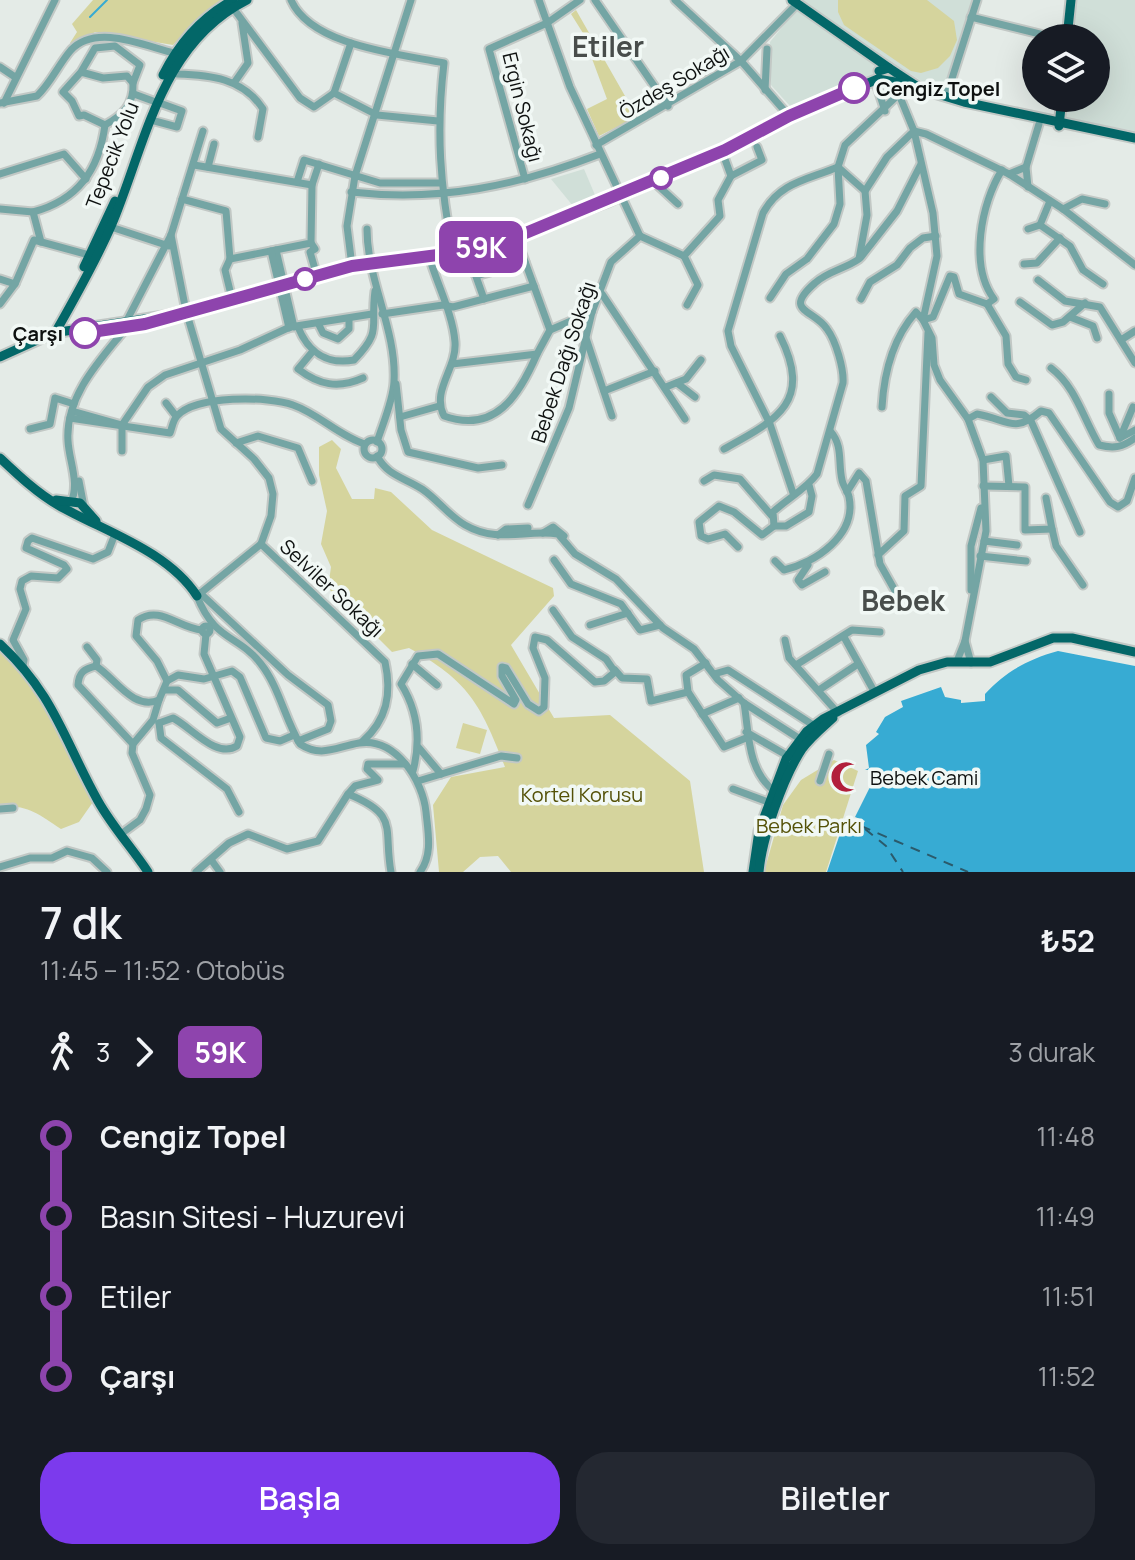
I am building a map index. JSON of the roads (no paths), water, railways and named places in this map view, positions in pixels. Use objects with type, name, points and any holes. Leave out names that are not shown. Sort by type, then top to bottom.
[{"type":"main road","name":"Tepecik Yolu","points":[[108,226],[155,102],[179,52],[232,3],[247,0]]},
{"type":"main road","points":[[1068,24],[1071,0]]},
{"type":"main road","points":[[794,2],[864,51],[885,75],[943,102],[1039,124],[1132,138]]},
{"type":"main road","name":"Tepecik Yolu","points":[[41,340],[61,317],[108,226],[151,120],[155,102],[179,52]]},
{"type":"main road","points":[[0,364],[61,329],[162,320],[164,316],[352,266],[467,251],[516,237],[620,196],[722,151],[789,116],[885,75],[964,102],[1060,126]]},
{"type":"main road","points":[[1060,126],[1061,112]]},
{"type":"main road","name":"Tepecik Yolu","points":[[61,329],[94,254]]},
{"type":"main road","points":[[0,357],[41,340],[126,325]]},
{"type":"main road","points":[[0,458],[46,496],[77,509],[177,573],[199,594]]},
{"type":"main road","points":[[759,872],[769,814],[768,802],[790,759],[813,725],[919,670],[957,661],[998,660],[1062,637],[1135,652]]},
{"type":"main road","points":[[0,644],[23,666],[51,704],[99,803],[148,872]]},
{"type":"main road","points":[[803,741],[838,713]]},
{"type":"main road","points":[[753,872],[769,814],[783,794],[790,759]]},
{"type":"main road","points":[[773,790],[783,794]]},
{"type":"street","points":[[2,103],[55,0]]},
{"type":"street","points":[[291,0],[297,14],[318,29],[351,43],[444,63],[438,121],[442,195],[453,253]]},
{"type":"street","points":[[352,266],[347,226],[351,192],[411,0]]},
{"type":"street","points":[[539,0],[596,145],[640,236],[684,256],[698,285],[687,305]]},
{"type":"street","name":"Ergin Sokağı","points":[[525,179],[489,49],[547,23],[580,0]]},
{"type":"street","points":[[595,0],[668,106]]},
{"type":"street","points":[[675,0],[741,61],[789,116]]},
{"type":"street","points":[[941,93],[949,88],[977,0]]},
{"type":"street","name":"Özdeş Sokağı","points":[[596,145],[741,61],[794,2]]},
{"type":"street","points":[[232,3],[300,98],[314,107],[334,93],[351,43]]},
{"type":"street","points":[[971,17],[1022,30]]},
{"type":"street","points":[[234,83],[248,63],[242,21]]},
{"type":"street","points":[[2,103],[41,93],[72,49],[83,42],[119,39],[179,52]]},
{"type":"street","points":[[115,46],[140,65],[133,83],[134,94],[122,117],[105,125],[79,116],[72,101],[63,92],[81,72],[95,48],[115,46]]},
{"type":"street","points":[[765,90],[767,49]]},
{"type":"street","points":[[0,67],[15,77]]},
{"type":"street","points":[[172,70],[177,74],[214,75],[234,83],[263,109],[258,137]]},
{"type":"street","points":[[81,72],[103,78],[127,76],[133,83]]},
{"type":"street","points":[[885,75],[914,131],[936,236],[937,256],[923,320]]},
{"type":"street","points":[[885,75],[885,111]]},
{"type":"street","points":[[9,89],[19,101]]},
{"type":"street","points":[[334,93],[377,115],[438,121]]},
{"type":"street","points":[[134,94],[182,111],[177,127],[151,120]]},
{"type":"street","points":[[770,298],[786,274],[822,243],[834,224],[840,204],[838,167],[845,145],[885,111],[898,95]]},
{"type":"street","points":[[1029,189],[1026,167],[1039,124]]},
{"type":"street","points":[[0,209],[33,212],[54,206],[86,179],[102,151],[105,125]]},
{"type":"street","points":[[77,509],[69,452],[72,411],[90,372],[118,338],[169,247],[203,131]]},
{"type":"street","points":[[914,131],[1005,172],[1063,209],[1125,260],[1135,262]]},
{"type":"street","points":[[859,259],[867,215],[865,191],[887,157],[914,131]]},
{"type":"street","points":[[208,167],[214,144]]},
{"type":"street","points":[[684,256],[720,216],[718,200],[731,176],[762,160],[757,147]]},
{"type":"street","points":[[722,151],[731,176]]},
{"type":"street","points":[[0,174],[64,154],[86,179]]},
{"type":"street","points":[[351,192],[442,195],[489,190],[600,154]]},
{"type":"street","points":[[297,182],[304,160],[380,183],[441,183]]},
{"type":"street","points":[[317,276],[310,252],[315,249],[311,243],[312,185],[319,164]]},
{"type":"street","points":[[738,547],[725,534],[703,537],[698,529],[699,522],[719,506],[734,512],[760,535],[766,535],[774,526],[786,526],[809,512],[812,496],[809,485],[831,432],[844,370],[828,329],[803,311],[801,297],[817,281],[859,259],[897,211],[921,164]]},
{"type":"street","points":[[194,165],[312,185]]},
{"type":"street","points":[[838,167],[865,191]]},
{"type":"street","points":[[793,493],[770,424],[731,346],[728,331],[771,198],[783,187],[838,167]]},
{"type":"street","points":[[1005,172],[1026,167]]},
{"type":"street","points":[[987,304],[994,299],[984,283],[981,241],[987,208],[1005,172]]},
{"type":"street","points":[[653,181],[678,204]]},
{"type":"street","points":[[182,199],[226,211],[230,259],[225,270],[232,299]]},
{"type":"street","points":[[1063,209],[1082,199],[1105,204]]},
{"type":"street","points":[[1028,229],[1040,225],[1050,201]]},
{"type":"street","points":[[33,212],[41,242]]},
{"type":"street","points":[[1040,225],[1070,246],[1083,270],[1103,284]]},
{"type":"street","points":[[108,226],[169,247]]},
{"type":"street","points":[[367,229],[370,263],[393,363],[408,452],[478,468],[502,465]]},
{"type":"street","name":"Bebek Dağı Sokağı","points":[[528,505],[569,408],[585,336],[611,262],[640,236]]},
{"type":"street","points":[[861,299],[870,282],[897,265],[910,248],[923,238],[936,236]]},
{"type":"street","points":[[516,237],[550,330]]},
{"type":"street","points":[[1024,264],[1037,263],[1060,238]]},
{"type":"street","points":[[0,304],[15,284],[34,240],[94,254]]},
{"type":"street","points":[[230,259],[311,243]]},
{"type":"street","name":"Selviler Sokağı","points":[[169,247],[176,262],[186,311],[221,429],[269,478],[273,494],[271,516],[261,544],[199,594]]},
{"type":"street","points":[[273,251],[293,327],[313,351],[329,361],[354,360],[371,342],[376,330],[372,314],[375,286]]},
{"type":"street","points":[[467,251],[484,299]]},
{"type":"street","points":[[429,256],[455,342],[452,364],[440,393],[439,406],[444,416],[462,422],[477,422],[514,399],[550,330],[592,312]]},
{"type":"street","points":[[158,262],[176,262]]},
{"type":"street","points":[[476,276],[525,262]]},
{"type":"street","points":[[923,320],[933,317],[950,276],[954,277],[959,294],[987,304],[1006,336],[1008,364],[1016,377],[1026,380]]},
{"type":"street","points":[[0,279],[15,284]]},
{"type":"street","points":[[1038,280],[1065,301],[1100,307],[1135,363]]},
{"type":"street","points":[[382,314],[443,305],[453,307],[534,286]]},
{"type":"street","points":[[602,294],[685,419]]},
{"type":"street","points":[[1020,302],[1052,325],[1070,317],[1085,303]]},
{"type":"street","points":[[882,407],[883,382],[893,348],[916,312],[928,331],[940,380],[968,419],[983,460],[984,541],[965,641],[957,661]]},
{"type":"street","points":[[122,451],[122,425],[148,387],[165,375],[200,360],[240,350],[293,327],[372,314]]},
{"type":"street","points":[[1070,317],[1093,326],[1097,338]]},
{"type":"street","points":[[319,325],[323,333],[338,339],[349,329],[349,319]]},
{"type":"street","points":[[109,329],[118,338]]},
{"type":"street","points":[[878,555],[904,531],[905,496],[921,486],[928,331]]},
{"type":"street","points":[[1121,340],[1135,331]]},
{"type":"street","points":[[585,336],[612,416]]},
{"type":"street","points":[[724,449],[780,416],[793,385],[793,361],[780,336]]},
{"type":"street","points":[[313,351],[298,369],[314,381],[344,386],[363,378]]},
{"type":"street","points":[[452,364],[537,354]]},
{"type":"street","points":[[666,387],[686,379],[701,360]]},
{"type":"street","points":[[377,442],[394,384],[393,363]]},
{"type":"street","points":[[1051,368],[1064,378],[1075,395],[1099,445],[1125,446],[1135,438]]},
{"type":"street","points":[[604,391],[655,371]]},
{"type":"street","points":[[677,383],[695,397]]},
{"type":"street","points":[[1109,394],[1109,413],[1120,438]]},
{"type":"street","points":[[991,397],[1007,413],[1024,415],[1031,421],[1080,532]]},
{"type":"street","points":[[30,429],[50,424],[55,398],[72,411],[122,425],[170,433],[176,416],[212,400],[292,404],[365,444],[377,442]]},
{"type":"street","points":[[166,403],[176,416]]},
{"type":"street","points":[[400,417],[439,406]]},
{"type":"street","points":[[1120,438],[1133,407]]},
{"type":"street","points":[[72,411],[77,509]]},
{"type":"street","points":[[968,419],[977,414],[1018,426],[1031,421],[1041,411],[1049,413],[1110,502],[1118,507],[1127,501],[1135,478]]},
{"type":"street","points":[[1120,438],[1135,430]]},
{"type":"street","points":[[825,572],[802,585],[798,580],[809,563],[839,535],[848,519],[839,444],[831,432]]},
{"type":"street","points":[[236,443],[258,436],[298,448],[312,481]]},
{"type":"street","points":[[377,442],[381,448],[377,456]]},
{"type":"street","points":[[365,444],[366,454],[377,456]]},
{"type":"street","points":[[377,456],[385,471],[422,489],[462,524],[498,535],[542,534],[549,527],[558,528],[567,545],[589,565],[616,579],[660,625],[706,663],[741,700],[803,741]]},
{"type":"street","points":[[983,460],[1006,456],[1009,486]]},
{"type":"street","points":[[847,492],[859,473],[866,481],[878,555],[898,596]]},
{"type":"street","points":[[704,481],[714,475],[740,479],[772,516],[774,526]]},
{"type":"street","points":[[772,516],[793,493],[809,485]]},
{"type":"street","points":[[983,490],[1025,487],[1025,530],[1052,529]]},
{"type":"street","points":[[974,598],[970,581],[971,546],[983,490]]},
{"type":"street","points":[[1046,498],[1056,546],[1083,585]]},
{"type":"street","points":[[498,535],[506,529],[528,528]]},
{"type":"street","points":[[23,666],[24,660],[13,640],[26,609],[22,581],[31,576],[58,578],[67,569],[31,552],[26,548],[28,541],[32,538],[93,559],[108,552],[115,534]]},
{"type":"street","points":[[984,541],[1017,545]]},
{"type":"street","name":"Selviler Sokağı","points":[[261,544],[385,662],[388,699],[383,717],[362,742]]},
{"type":"street","points":[[980,556],[1026,561]]},
{"type":"street","points":[[554,560],[571,584],[621,604],[641,631],[660,625]]},
{"type":"street","points":[[775,561],[784,570],[809,563]]},
{"type":"street","points":[[199,594],[207,628]]},
{"type":"street","points":[[121,834],[140,820],[150,795],[132,753],[133,744],[156,722],[173,718],[203,740],[226,750],[233,749],[239,742],[204,654],[207,628],[199,594]]},
{"type":"street","points":[[199,594],[288,675],[328,705],[331,721],[328,729],[296,738],[280,741],[266,738],[240,677],[232,671],[204,679],[178,675],[166,685],[159,700],[156,722],[161,738],[227,789],[239,812]]},
{"type":"street","points":[[202,607],[201,624],[258,659],[267,672],[296,738],[311,751],[330,752],[362,742],[378,746],[413,771],[425,800],[429,847],[427,863],[420,872]]},
{"type":"street","points":[[553,610],[572,637],[606,659],[622,678],[647,679],[651,701],[688,692]]},
{"type":"street","points":[[207,628],[186,629],[159,614],[150,613],[138,620],[136,636],[157,661],[166,685],[178,690],[217,723],[231,718]]},
{"type":"street","points":[[590,625],[628,613]]},
{"type":"street","points":[[796,665],[856,630],[880,632]]},
{"type":"street","points":[[413,771],[419,748],[412,702],[401,684],[412,664],[425,653],[438,654],[514,704],[516,700],[502,676],[502,667],[506,668],[528,704],[539,711],[544,709],[545,678],[533,648],[535,637],[542,636],[595,682],[608,679],[615,670]]},
{"type":"street","points":[[844,637],[875,693]]},
{"type":"street","points":[[785,640],[784,648],[796,665],[838,713]]},
{"type":"street","points":[[965,641],[971,663]]},
{"type":"street","points":[[87,647],[97,660],[96,666]]},
{"type":"street","points":[[706,663],[686,675],[688,692],[724,747],[746,735]]},
{"type":"street","points":[[412,664],[437,685]]},
{"type":"street","points":[[819,690],[858,664]]},
{"type":"street","points":[[96,666],[130,696],[152,703],[159,700]]},
{"type":"street","points":[[96,666],[85,669],[79,676],[78,685],[133,744]]},
{"type":"street","points":[[714,674],[728,670],[813,725]]},
{"type":"street","points":[[702,714],[741,700]]},
{"type":"street","points":[[741,700],[746,735],[762,778],[773,790]]},
{"type":"street","points":[[746,735],[790,759]]},
{"type":"street","points":[[419,748],[441,774]]},
{"type":"street","points":[[820,781],[829,754]]},
{"type":"street","points":[[418,781],[501,756],[517,758]]},
{"type":"street","points":[[196,872],[229,843],[248,834],[287,849],[318,841],[355,786],[376,783],[377,776],[370,772],[368,764],[405,764]]},
{"type":"street","points":[[733,789],[768,802]]},
{"type":"street","points":[[348,794],[378,810],[387,823],[391,872]]},
{"type":"street","points":[[0,809],[13,808]]},
{"type":"street","points":[[0,867],[30,858],[52,858],[67,851],[92,858],[107,872]]},
{"type":"street","points":[[212,861],[220,872]]},
{"type":"water","points":[[1058,651],[1135,666],[1135,872],[827,872],[843,825],[859,830],[865,821],[855,817],[871,785],[871,770],[865,770],[869,768],[866,745],[879,734],[876,732],[885,717],[903,707],[901,701],[941,687],[945,697],[961,700],[961,703],[985,701],[985,694],[1007,674],[1025,663]]},
{"type":"waterway","points":[[90,17],[107,0]]},
{"type":"place","name":"Cengiz Topel","points":[[854,88]]},
{"type":"place","name":"Çarşı","points":[[85,333]]},
{"type":"place","name":"Bebek Cami","points":[[846,777]]},
{"type":"district","name":"Etiler","points":[[608,46]]},
{"type":"district","name":"Bebek","points":[[903,600]]},
{"type":"park label","name":"Kortel Korusu","points":[[582,794]]},
{"type":"park label","name":"Bebek Parkı","points":[[809,825]]}]
